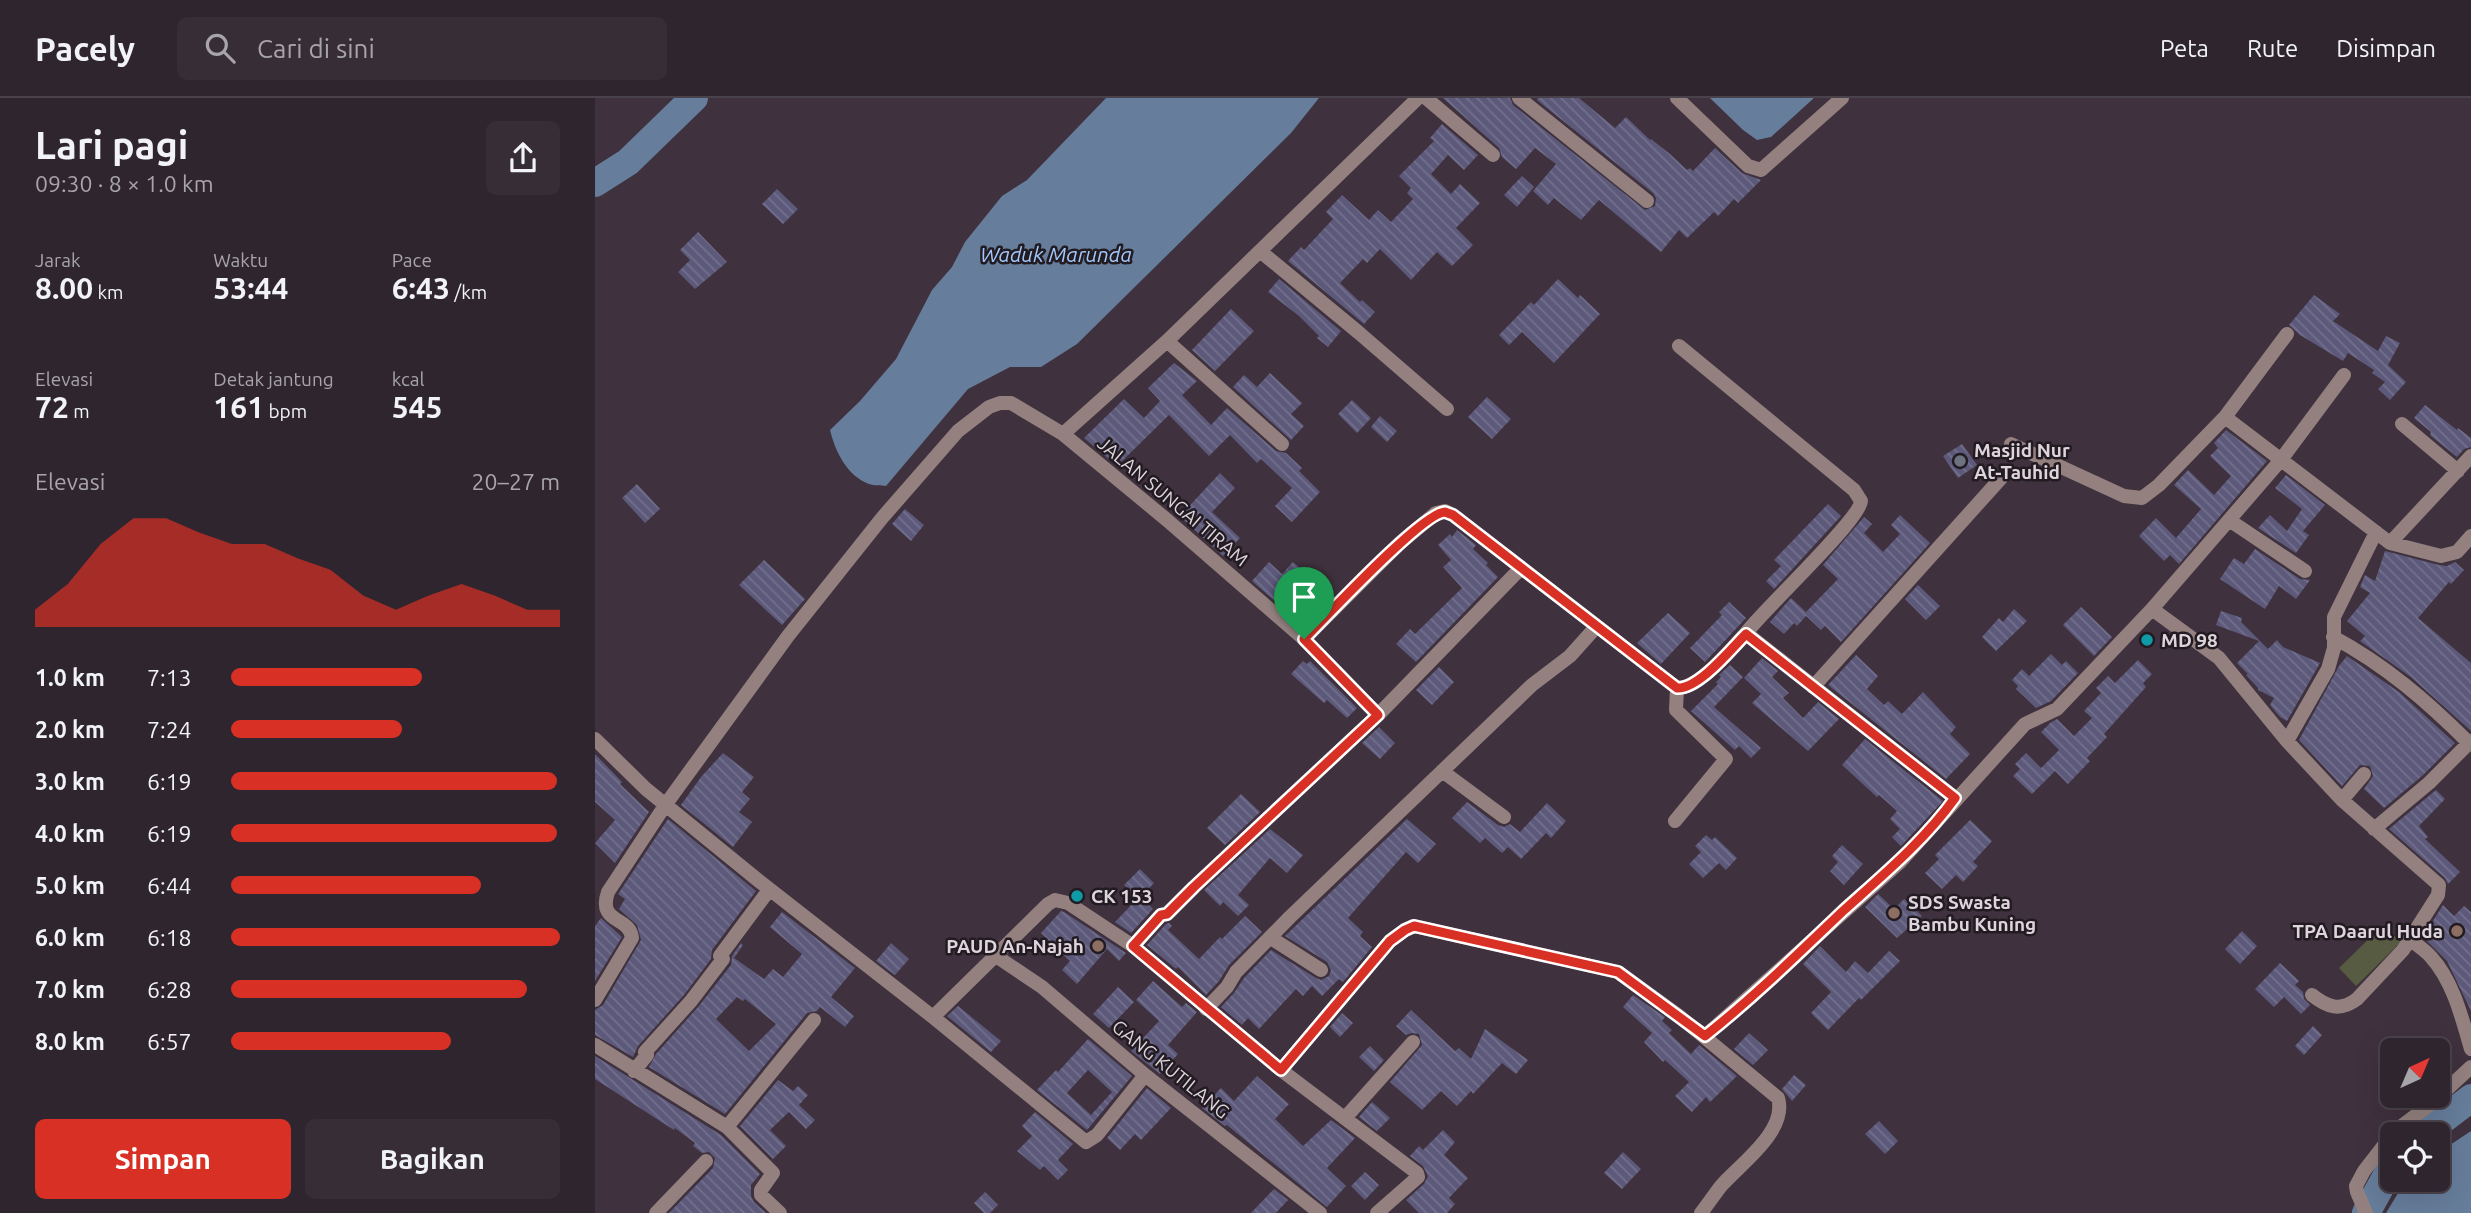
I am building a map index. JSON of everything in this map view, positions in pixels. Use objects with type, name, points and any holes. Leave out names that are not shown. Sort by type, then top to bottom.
[{"type":"street","points":[[1063,435],[1167,341],[1418,98]]},
{"type":"street","points":[[1426,98],[1493,155]]},
{"type":"street","points":[[1519,98],[1647,201]]},
{"type":"street","points":[[1677,98],[1748,166],[1761,170],[1842,98]]},
{"type":"street","points":[[1259,251],[1447,409]]},
{"type":"street","points":[[2011,444],[2124,496],[2142,498],[2159,485],[2225,417],[2287,334]]},
{"type":"street","points":[[1167,341],[1282,443]]},
{"type":"street","points":[[1304,639],[1400,543],[1440,511],[1453,515],[1677,688],[1694,684],[1725,656],[1773,601],[1839,533],[1861,506],[1861,500],[1854,491],[1679,346]]},
{"type":"street","points":[[1705,1036],[1900,862],[1955,798],[2025,724],[2057,709],[2152,609],[2280,461],[2344,375]]},
{"type":"street","name":"JALAN SUNGAI TIRAM","points":[[601,916],[613,882],[788,636],[882,518],[958,431],[989,407],[1000,403],[1011,403],[1063,435],[1167,520],[1304,639],[1378,715]]},
{"type":"street","points":[[2225,417],[2390,543],[2441,556],[2457,552],[2471,536]]},
{"type":"street","points":[[2402,424],[2458,471]]},
{"type":"street","points":[[2390,543],[2471,456]]},
{"type":"street","points":[[1813,687],[2002,477]]},
{"type":"street","points":[[2229,520],[2305,571]]},
{"type":"street","points":[[2287,741],[2328,669],[2334,648],[2334,617],[2376,532]]},
{"type":"street","points":[[1133,946],[1161,915],[1167,914],[1378,715],[1521,568]]},
{"type":"street","points":[[2152,609],[2218,658],[2287,741],[2342,800],[2439,885],[2438,895],[2391,965],[2349,1005],[2332,1007],[2312,995]]},
{"type":"street","points":[[1206,1009],[1227,987],[1236,972],[1290,917],[1532,685],[1570,656],[1596,627]]},
{"type":"street","points":[[1746,634],[1955,798]]},
{"type":"street","points":[[2333,637],[2369,656],[2421,695],[2470,742],[2429,783],[2374,829]]},
{"type":"street","points":[[1675,821],[1726,759],[1676,710],[1677,688]]},
{"type":"street","points":[[595,741],[623,769],[769,890],[1088,1142],[1097,1135],[1145,1076]]},
{"type":"street","points":[[1442,771],[1504,817]]},
{"type":"street","points":[[2342,800],[2364,774]]},
{"type":"street","points":[[634,1071],[647,1055],[645,1052],[691,1001],[723,959],[720,956],[769,890]]},
{"type":"street","points":[[933,1017],[1048,904],[1055,900],[1068,903],[1133,946],[1281,1070],[1418,1174],[1418,1177],[1377,1213]]},
{"type":"street","points":[[595,1000],[632,938],[630,930],[601,916]]},
{"type":"street","points":[[1281,1070],[1390,941],[1414,926],[1618,972],[1705,1036],[1778,1098],[1780,1105],[1775,1122],[1763,1142],[1720,1186],[1701,1213]]},
{"type":"street","points":[[1272,938],[1321,970]]},
{"type":"street","points":[[2409,939],[2438,966],[2454,997],[2471,1049]]},
{"type":"street","name":"GANG KUTILANG","points":[[996,956],[1042,987],[1145,1076],[1319,1213]]},
{"type":"street","points":[[727,1127],[814,1020]]},
{"type":"street","points":[[1345,1118],[1413,1042]]},
{"type":"street","points":[[595,1045],[727,1127],[772,1173],[761,1190],[761,1195],[781,1213]]},
{"type":"street","points":[[2365,1212],[2356,1186],[2384,1143],[2471,1067]]},
{"type":"street","points":[[656,1213],[706,1161]]},
{"type":"green space","points":[[2383,925],[2401,942],[2356,986],[2339,968]]},
{"type":"water","name":"Waduk Marunda","points":[[1106,98],[1319,98],[1291,133],[1077,344],[1041,367],[1010,367],[968,389],[886,486],[871,485],[861,480],[843,462],[830,430],[860,401],[896,359],[932,290],[952,267],[965,242],[1002,196],[1027,180]]},
{"type":"water","points":[[1710,98],[1814,98],[1771,137],[1757,140]]},
{"type":"water","points":[[2471,1131],[2471,1213],[2386,1213],[2399,1192],[2450,1192],[2450,1145]]},
{"type":"building","points":[[1443,98],[1510,98],[1513,105],[1645,210],[1655,206],[1656,198],[1653,193],[1537,100],[1538,98],[1579,98],[1615,128],[1626,117],[1687,170],[1690,168],[1693,171],[1715,148],[1742,173],[1761,180],[1738,203],[1734,199],[1718,216],[1714,212],[1687,238],[1679,230],[1661,252],[1599,200],[1581,220],[1554,198],[1548,205],[1533,191],[1556,164],[1535,148],[1516,169],[1502,157],[1499,148]]},
{"type":"building","points":[[1442,124],[1478,155],[1464,170],[1448,155],[1431,174],[1451,194],[1460,184],[1480,203],[1456,228],[1473,245],[1452,266],[1437,252],[1411,280],[1380,249],[1367,263],[1363,259],[1340,283],[1375,312],[1364,324],[1288,261],[1301,247],[1304,250],[1333,219],[1326,212],[1342,195],[1369,220],[1378,210],[1391,222],[1413,199],[1407,193],[1411,188],[1399,176],[1434,141],[1430,138]]},
{"type":"building","points":[[1522,176],[1534,187],[1517,207],[1504,195]]},
{"type":"building","points":[[777,189],[798,209],[783,224],[762,204]]},
{"type":"building","points":[[698,232],[727,262],[695,289],[678,272],[690,260],[680,250]]},
{"type":"building","points":[[1279,279],[1341,331],[1328,347],[1299,316],[1268,292]]},
{"type":"building","points":[[1558,279],[1600,314],[1554,363],[1522,332],[1509,345],[1499,335],[1531,302],[1534,305]]},
{"type":"building","points":[[2314,295],[2340,314],[2333,321],[2378,351],[2386,336],[2400,343],[2388,365],[2406,382],[2390,400],[2378,389],[2385,382],[2372,373],[2374,370],[2348,353],[2343,361],[2300,335],[2289,325]]},
{"type":"building","points":[[1231,309],[1254,331],[1215,371],[1192,350]]},
{"type":"building","points":[[1174,363],[1197,381],[1182,395],[1211,425],[1227,408],[1276,451],[1286,453],[1302,468],[1299,471],[1320,492],[1292,522],[1275,506],[1292,488],[1261,459],[1257,463],[1230,435],[1209,456],[1169,415],[1117,466],[1084,438],[1124,399],[1144,418],[1160,401],[1148,388]]},
{"type":"building","points":[[1270,373],[1302,403],[1291,414],[1304,426],[1291,440],[1233,387],[1244,375],[1257,387]]},
{"type":"building","points":[[1487,397],[1511,419],[1492,439],[1468,417]]},
{"type":"building","points":[[1352,400],[1371,418],[1357,433],[1338,414]]},
{"type":"building","points":[[2425,405],[2471,438],[2471,447],[2464,449],[2457,457],[2430,435],[2431,432],[2414,418]]},
{"type":"building","points":[[1380,416],[1397,431],[1387,442],[1371,427]]},
{"type":"building","points":[[2226,430],[2267,461],[2179,564],[2170,555],[2164,561],[2139,536],[2156,518],[2176,538],[2201,509],[2174,485],[2188,470],[2214,495],[2231,476],[2210,456],[2218,448],[2214,443]]},
{"type":"building","name":"Masjid Nur At-Tauhid","points":[[1962,444],[1977,465],[1958,478],[1943,456]]},
{"type":"building","points":[[1220,473],[1235,488],[1212,512],[1240,538],[1223,556],[1180,516]]},
{"type":"building","points":[[2286,475],[2325,505],[2303,531],[2309,535],[2296,553],[2258,528],[2270,515],[2287,531],[2302,509],[2275,488]]},
{"type":"building","points":[[637,484],[660,509],[645,523],[622,498]]},
{"type":"building","points":[[1828,504],[1841,516],[1774,589],[1766,581],[1781,566],[1774,560]]},
{"type":"building","points":[[905,509],[924,525],[911,541],[892,524]]},
{"type":"building","points":[[1900,515],[1930,543],[1841,642],[1825,626],[1821,630],[1806,616],[1797,626],[1794,623],[1784,634],[1770,622],[1791,598],[1806,612],[1838,579],[1823,565],[1864,517],[1872,524],[1864,533],[1883,552],[1900,534],[1891,525]]},
{"type":"building","points":[[1457,530],[1476,545],[1473,549],[1498,577],[1416,662],[1396,644],[1410,629],[1415,634],[1462,588],[1443,567],[1451,560],[1438,545],[1450,534],[1452,537]]},
{"type":"building","points":[[2255,549],[2300,579],[2310,580],[2296,599],[2279,586],[2265,609],[2220,579],[2234,558],[2244,564]]},
{"type":"building","points":[[2385,551],[2439,565],[2447,566],[2455,562],[2464,570],[2451,584],[2449,582],[2418,618],[2471,663],[2471,731],[2411,677],[2360,641],[2365,636],[2347,621],[2370,593],[2360,587],[2365,575],[2375,581]]},
{"type":"building","points":[[764,560],[805,599],[782,625],[739,585]]},
{"type":"building","points":[[1269,562],[1282,574],[1293,562],[1303,571],[1294,580],[1322,607],[1305,625],[1277,599],[1275,601],[1252,581]]},
{"type":"building","points":[[1918,585],[1940,606],[1926,620],[1905,599]]},
{"type":"building","points":[[1729,602],[1746,618],[1705,662],[1690,648],[1722,615],[1719,612]]},
{"type":"building","points":[[2081,607],[2112,637],[2094,656],[2063,625]]},
{"type":"building","points":[[2014,609],[2027,621],[1996,651],[1982,637],[1999,618],[2003,622]]},
{"type":"building","points":[[2221,611],[2242,618],[2241,622],[2268,649],[2277,640],[2283,647],[2320,663],[2287,721],[2270,705],[2274,698],[2258,690],[2237,663],[2259,641],[2216,625]]},
{"type":"building","points":[[1668,613],[1690,633],[1661,664],[1637,643]]},
{"type":"building","points":[[2051,654],[2062,665],[2066,661],[2078,673],[2051,701],[2036,708],[2016,689],[2018,686],[2012,680],[2022,669],[2029,676]]},
{"type":"building","points":[[1856,655],[1878,676],[1867,689],[1884,705],[1888,701],[1902,714],[1923,692],[1956,727],[1950,734],[1970,754],[1946,779],[1828,685]]},
{"type":"building","points":[[2347,656],[2399,692],[2455,743],[2384,808],[2364,789],[2373,776],[2370,766],[2360,765],[2342,786],[2299,740]]},
{"type":"building","points":[[1762,658],[1778,671],[1772,677],[1789,693],[1783,698],[1803,718],[1818,702],[1839,719],[1808,751],[1752,703],[1761,694],[1744,678]]},
{"type":"building","points":[[2138,660],[2152,674],[2143,683],[2146,687],[2104,734],[2107,737],[2087,758],[2090,761],[2068,784],[2055,771],[2032,794],[2013,776],[2020,769],[2015,764],[2026,753],[2041,768],[2059,750],[2041,732],[2057,719],[2074,736],[2092,718],[2084,711],[2101,693],[2096,688],[2108,676],[2115,683]]},
{"type":"building","points":[[1303,661],[1307,664],[1310,661],[1357,708],[1347,718],[1327,700],[1324,703],[1291,674]]},
{"type":"building","points":[[1730,665],[1743,677],[1714,707],[1761,748],[1751,758],[1739,746],[1735,750],[1691,711],[1718,684],[1716,682],[1721,677],[1719,675]]},
{"type":"building","points":[[1439,667],[1454,682],[1432,705],[1416,690]]},
{"type":"building","points":[[1379,727],[1395,743],[1380,759],[1362,743]]},
{"type":"building","points":[[1865,739],[1943,801],[1901,846],[1892,837],[1900,829],[1890,819],[1897,811],[1842,765]]},
{"type":"building","points":[[723,753],[754,777],[742,792],[750,799],[739,812],[752,822],[733,847],[681,805]]},
{"type":"building","points":[[595,754],[622,782],[620,784],[649,812],[615,863],[595,843],[615,820],[595,802]]},
{"type":"building","points":[[2436,790],[2445,799],[2419,826],[2428,837],[2425,839],[2460,872],[2448,884],[2445,878],[2389,829]]},
{"type":"building","points":[[1241,794],[1260,812],[1225,845],[1207,828]]},
{"type":"building","points":[[1467,802],[1498,825],[1504,827],[1510,824],[1520,832],[1547,803],[1566,821],[1551,838],[1546,833],[1521,859],[1508,847],[1502,853],[1485,838],[1480,843],[1452,818]]},
{"type":"building","points":[[668,819],[756,891],[712,950],[711,959],[684,995],[638,1046],[633,1057],[595,1035],[595,1010],[603,1005],[641,940],[637,925],[619,909],[625,899],[618,894]]},
{"type":"building","points":[[1407,819],[1436,844],[1418,863],[1406,852],[1348,918],[1363,932],[1360,936],[1372,947],[1343,982],[1339,979],[1322,996],[1312,986],[1303,996],[1296,989],[1259,1029],[1248,1018],[1242,1025],[1221,1007],[1271,950],[1316,978],[1321,980],[1329,976],[1331,970],[1327,962],[1285,936]]},
{"type":"building","points":[[1970,820],[1992,841],[1973,862],[1978,866],[1963,882],[1956,875],[1942,889],[1925,873],[1939,859],[1935,855]]},
{"type":"building","points":[[1270,829],[1303,855],[1287,873],[1270,858],[1238,895],[1249,905],[1238,916],[1223,902],[1220,906],[1204,890]]},
{"type":"building","points":[[1706,835],[1712,840],[1715,837],[1737,858],[1726,870],[1719,863],[1703,878],[1689,864],[1701,852],[1695,846]]},
{"type":"building","points":[[1842,845],[1863,864],[1844,885],[1830,871],[1838,862],[1832,856]]},
{"type":"building","points":[[1140,869],[1154,883],[1141,897],[1153,909],[1131,933],[1115,922],[1138,898],[1124,885]]},
{"type":"building","name":"SDS Swasta Bambu Kuning","points":[[1878,894],[1894,909],[1904,899],[1922,916],[1897,938],[1865,907]]},
{"type":"building","points":[[2443,905],[2454,916],[2464,906],[2471,912],[2471,1011],[2447,961],[2423,937]]},
{"type":"building","points":[[1061,911],[1126,953],[1119,961],[1107,949],[1077,984],[1062,970],[1070,961],[1041,933]]},
{"type":"building","points":[[782,912],[855,968],[831,997],[854,1016],[845,1027],[820,1007],[817,1011],[807,1013],[725,1114],[649,1067],[656,1054],[731,965],[732,956],[741,943],[743,945],[734,958],[764,979],[773,969],[783,977],[802,954],[770,927]],"holes":[[[737,997],[743,1001],[745,999],[776,1024],[749,1051],[716,1019]]]},
{"type":"building","points":[[1245,916],[1262,932],[1229,965],[1206,995],[1178,967],[1176,969],[1147,945],[1169,923],[1172,926],[1168,930],[1199,959]]},
{"type":"building","points":[[601,918],[622,937],[595,981],[595,926]]},
{"type":"building","points":[[2242,931],[2257,946],[2240,964],[2225,949]]},
{"type":"building","points":[[891,943],[909,959],[895,975],[876,961]]},
{"type":"building","points":[[1820,946],[1846,972],[1855,961],[1868,973],[1889,951],[1900,961],[1828,1030],[1811,1013],[1831,992],[1803,964]]},
{"type":"building","points":[[2280,963],[2299,981],[2295,985],[2303,992],[2304,999],[2310,1005],[2301,1014],[2284,997],[2274,1007],[2255,989]]},
{"type":"building","points":[[1153,981],[1182,1007],[1186,1003],[1197,1012],[1168,1045],[1178,1054],[1160,1074],[1131,1051],[1159,1021],[1136,1000]]},
{"type":"building","points":[[1118,987],[1134,1002],[1109,1028],[1093,1014]]},
{"type":"building","points":[[1633,995],[1665,1017],[1662,1021],[1672,1030],[1669,1033],[1691,1054],[1699,1045],[1737,1076],[1710,1102],[1706,1097],[1692,1112],[1675,1096],[1689,1082],[1665,1060],[1663,1062],[1644,1042],[1652,1033],[1623,1007]]},
{"type":"building","points":[[958,1006],[1001,1041],[991,1052],[947,1016]]},
{"type":"building","points":[[1411,1010],[1455,1051],[1459,1048],[1471,1059],[1485,1029],[1528,1060],[1516,1074],[1502,1063],[1473,1094],[1471,1091],[1457,1106],[1441,1091],[1422,1110],[1390,1082],[1422,1045],[1419,1034],[1406,1035],[1396,1026]]},
{"type":"building","points":[[1342,1013],[1353,1023],[1340,1037],[1330,1027]]},
{"type":"building","points":[[2313,1026],[2322,1035],[2304,1055],[2295,1046]]},
{"type":"building","points":[[1749,1033],[1768,1050],[1753,1065],[1734,1049]]},
{"type":"building","points":[[1088,1039],[1132,1076],[1087,1130],[1037,1090],[1056,1070],[1058,1072]],"holes":[[[1088,1070],[1112,1092],[1091,1115],[1067,1093]]]},
{"type":"building","points":[[1370,1046],[1384,1060],[1374,1071],[1359,1057]]},
{"type":"building","points":[[595,1056],[721,1135],[760,1174],[751,1185],[751,1196],[766,1213],[669,1213],[713,1168],[715,1158],[709,1152],[702,1153],[693,1146],[695,1143],[675,1128],[674,1130],[595,1079]]},
{"type":"building","points":[[1794,1075],[1806,1085],[1792,1101],[1782,1089]]},
{"type":"building","points":[[1257,1076],[1289,1104],[1275,1119],[1303,1146],[1331,1120],[1355,1138],[1327,1168],[1346,1186],[1327,1207],[1227,1125],[1202,1108],[1221,1088],[1234,1101]]},
{"type":"building","points":[[778,1080],[793,1091],[798,1086],[808,1095],[799,1105],[815,1120],[806,1129],[789,1112],[770,1130],[786,1146],[773,1159],[740,1126]]},
{"type":"building","points":[[1147,1088],[1171,1108],[1141,1140],[1135,1134],[1120,1150],[1107,1138]]},
{"type":"building","points":[[1372,1102],[1390,1118],[1377,1131],[1359,1117]]},
{"type":"building","points":[[1035,1112],[1073,1144],[1058,1160],[1068,1170],[1058,1180],[1044,1166],[1040,1170],[1017,1151],[1032,1136],[1022,1126]]},
{"type":"building","points":[[1879,1121],[1898,1141],[1885,1154],[1865,1134]]},
{"type":"building","points":[[1443,1130],[1455,1142],[1444,1155],[1468,1178],[1449,1198],[1455,1204],[1447,1213],[1419,1213],[1406,1200],[1424,1184],[1428,1176],[1423,1166],[1410,1156],[1419,1146],[1423,1150]]},
{"type":"building","points":[[1623,1152],[1641,1169],[1622,1189],[1604,1173]]},
{"type":"building","points":[[1365,1172],[1379,1185],[1365,1200],[1351,1186]]},
{"type":"building","points":[[1274,1189],[1288,1200],[1276,1213],[1251,1213]]},
{"type":"building","points":[[985,1192],[998,1205],[990,1213],[984,1213],[974,1203]]},
{"type":"waterway","points":[[595,183],[628,162],[694,98]]},
{"type":"waterway","points":[[2440,1122],[2471,1098]]},
{"type":"waterway","points":[[2366,1213],[2380,1188]]},
{"type":"place","name":"Masjid Nur At-Tauhid","points":[[1960,461]]},
{"type":"place","name":"MD 98","points":[[2147,640]]},
{"type":"place","name":"CK 153","points":[[1077,896]]},
{"type":"place","name":"SDS Swasta Bambu Kuning","points":[[1894,913]]},
{"type":"place","name":"TPA Daarul Huda","points":[[2457,931]]},
{"type":"place","name":"PAUD An-Najah","points":[[1098,946]]},
{"type":"route","points":[[1445,512],[1453,515],[1677,688],[1694,684],[1746,634],[1955,798],[1900,862],[1705,1036],[1618,972],[1414,926],[1390,941],[1281,1070],[1133,946],[1140,935],[1161,915],[1167,914],[1378,715],[1304,639],[1400,543],[1436,513],[1445,512]]}]
